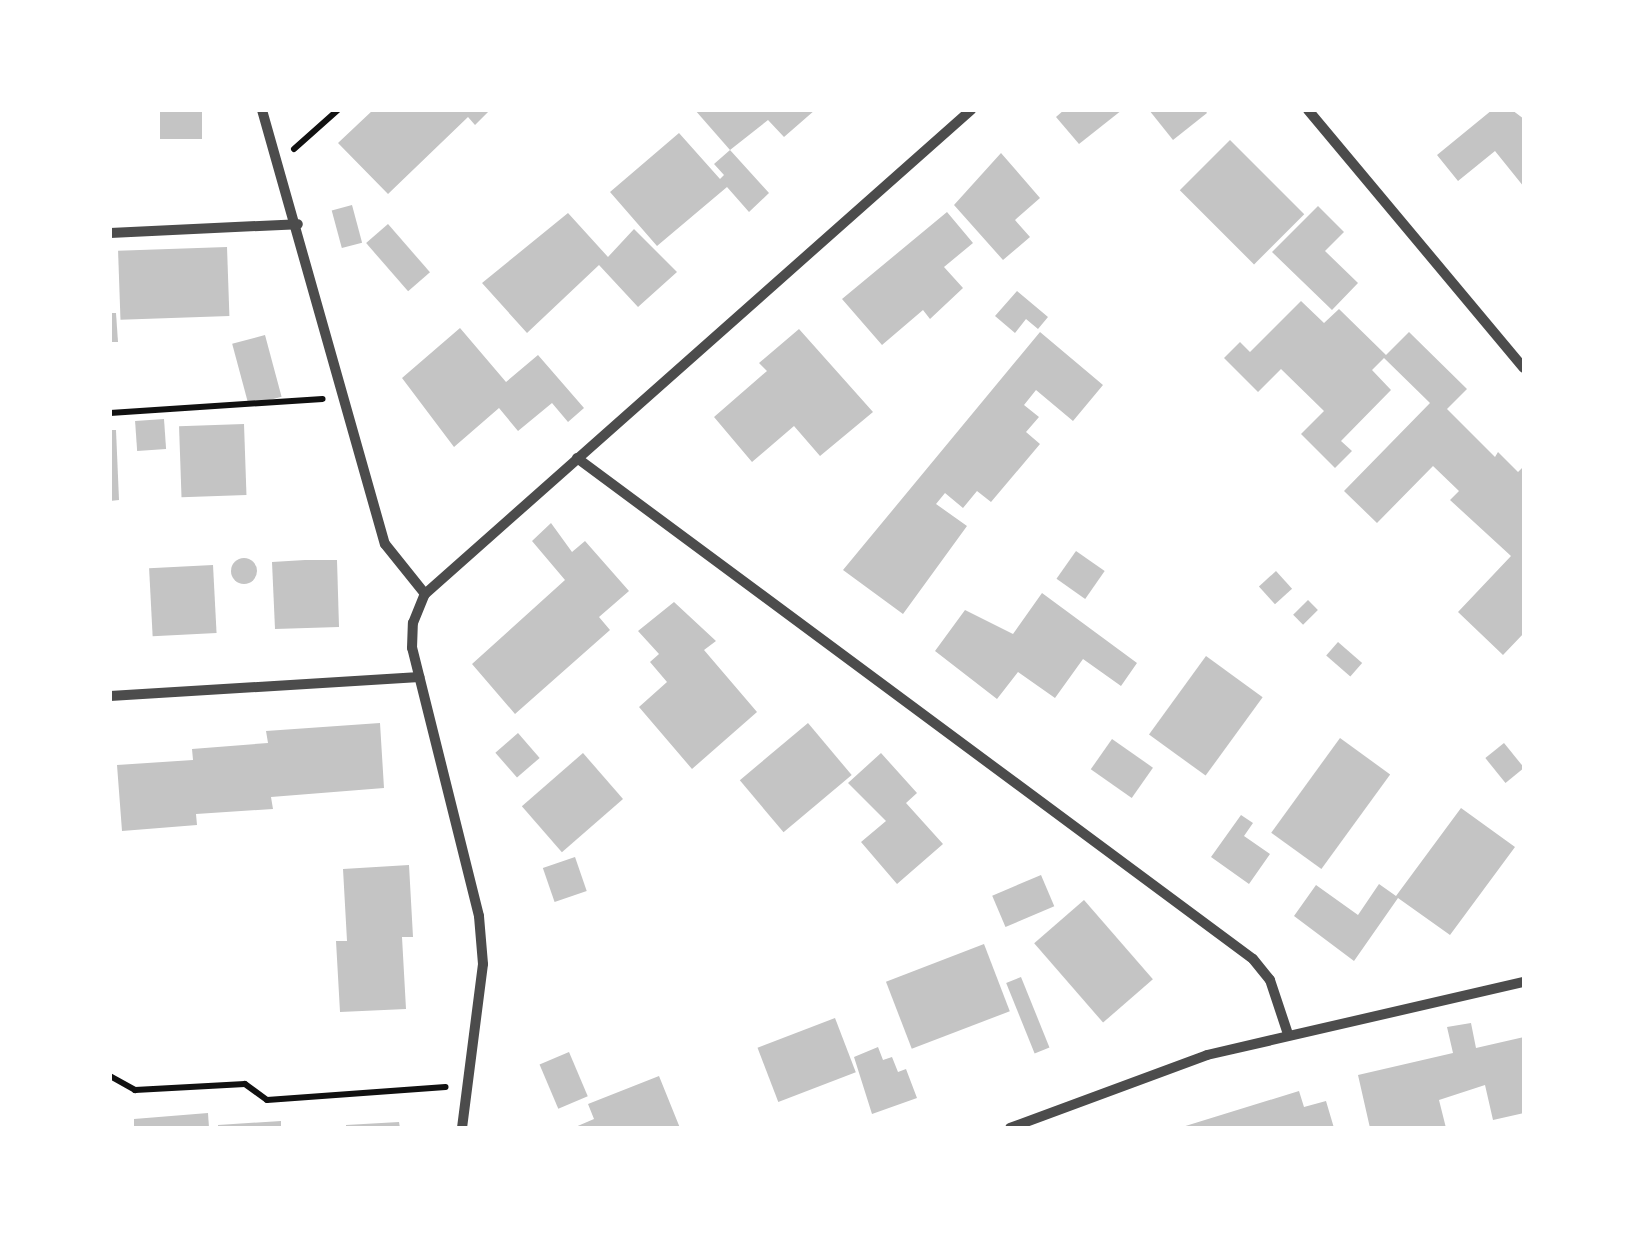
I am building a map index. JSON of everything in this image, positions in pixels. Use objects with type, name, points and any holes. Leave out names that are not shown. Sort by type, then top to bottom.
[{"type":"street","points":[[262,110],[279,155],[384,544],[426,594]]},
{"type":"street","points":[[462,1128],[482,992],[478,916],[418,677],[413,624],[426,594],[972,110]]},
{"type":"street","points":[[1308,110],[1524,368]]},
{"type":"street","points":[[110,234],[298,224]]},
{"type":"street","points":[[577,458],[1254,959],[1270,980],[1288,1034]]},
{"type":"street","points":[[110,696],[418,677]]},
{"type":"street","points":[[1010,1128],[1207,1055],[1524,982]]},
{"type":"path","points":[[279,155],[301,146],[338,110]]},
{"type":"path","points":[[110,413],[313,402],[346,394]]},
{"type":"path","points":[[110,1076],[135,1090],[244,1084],[267,1100],[468,1085]]},
{"type":"building","points":[[160,110],[202,110],[202,139],[160,139]]},
{"type":"building","points":[[373,110],[490,110],[475,125],[468,117],[388,194],[338,143]]},
{"type":"building","points":[[695,110],[815,110],[784,137],[768,120],[730,150]]},
{"type":"building","points":[[1064,110],[1122,110],[1079,144],[1056,117]]},
{"type":"building","points":[[1149,110],[1205,110],[1207,113],[1173,140]]},
{"type":"building","points":[[1492,110],[1512,110],[1524,119],[1524,187],[1495,151],[1458,181],[1437,155]]},
{"type":"building","points":[[679,133],[720,179],[724,175],[714,164],[730,150],[769,193],[749,212],[727,187],[657,246],[610,192]]},
{"type":"building","points":[[1230,140],[1304,214],[1254,264],[1180,190]]},
{"type":"building","points":[[1001,153],[1040,198],[1015,220],[1030,237],[1003,260],[954,205]]},
{"type":"building","points":[[352,205],[362,243],[342,248],[332,210]]},
{"type":"building","points":[[1318,206],[1344,232],[1325,251],[1358,283],[1332,310],[1272,252]]},
{"type":"building","points":[[947,212],[973,243],[944,267],[963,288],[930,319],[923,310],[882,345],[842,299]]},
{"type":"building","points":[[568,213],[608,257],[634,229],[677,272],[638,307],[599,265],[527,333],[482,283]]},
{"type":"building","points":[[388,224],[430,272],[408,291],[366,243]]},
{"type":"building","points":[[227,247],[229,316],[120,320],[118,251]]},
{"type":"building","points":[[1017,291],[1048,317],[1038,329],[1026,319],[1015,333],[995,316]]},
{"type":"building","points":[[1301,301],[1324,323],[1339,309],[1386,355],[1409,332],[1467,389],[1447,409],[1495,457],[1498,452],[1518,472],[1524,466],[1524,633],[1503,655],[1458,612],[1511,556],[1450,500],[1459,491],[1433,466],[1377,523],[1344,491],[1430,403],[1384,358],[1372,370],[1391,390],[1341,441],[1352,451],[1335,468],[1301,434],[1324,411],[1281,369],[1258,392],[1224,358],[1240,342],[1250,352]]},
{"type":"building","points":[[110,313],[116,313],[118,342],[110,342]]},
{"type":"building","points":[[460,328],[506,382],[538,355],[584,408],[568,422],[552,403],[518,431],[499,408],[454,447],[402,378]]},
{"type":"building","points":[[799,329],[873,412],[820,456],[794,426],[752,462],[714,417],[767,371],[759,363]]},
{"type":"building","points":[[1040,332],[1103,385],[1073,421],[1036,390],[1024,405],[1039,417],[1026,432],[1040,444],[991,502],[977,491],[963,508],[945,493],[936,504],[967,526],[903,614],[843,570]]},
{"type":"building","points":[[265,335],[282,397],[249,406],[232,344]]},
{"type":"building","points":[[164,419],[166,449],[137,451],[135,421]]},
{"type":"building","points":[[244,424],[246,495],[182,497],[179,426]]},
{"type":"building","points":[[110,430],[116,430],[119,500],[110,501]]},
{"type":"building","points":[[551,523],[572,552],[585,541],[629,591],[599,617],[610,630],[515,714],[472,664],[565,580],[532,541]]},
{"type":"building","points":[[1076,551],[1105,571],[1085,599],[1056,579]]},
{"type":"building","points":[[244,558],[253,562],[257,571],[253,580],[244,584],[235,580],[231,571],[235,562]]},
{"type":"building","points":[[337,560],[339,627],[275,629],[272,562]]},
{"type":"building","points":[[213,565],[217,633],[153,636],[149,568]]},
{"type":"building","points":[[1276,571],[1292,589],[1275,604],[1259,586]]},
{"type":"building","points":[[1042,593],[1137,663],[1121,686],[1083,659],[1055,698],[1018,672],[997,699],[935,651],[965,610],[1013,634]]},
{"type":"building","points":[[1308,600],[1318,610],[1303,625],[1293,615]]},
{"type":"building","points":[[674,602],[716,641],[704,650],[757,712],[692,769],[639,707],[667,682],[650,662],[659,654],[638,631]]},
{"type":"building","points":[[1338,642],[1362,663],[1350,677],[1326,656]]},
{"type":"building","points":[[1206,656],[1263,697],[1206,776],[1149,734]]},
{"type":"building","points":[[380,723],[384,788],[271,797],[273,809],[196,814],[197,825],[122,831],[117,765],[193,760],[192,749],[268,743],[266,731]]},
{"type":"building","points":[[808,723],[852,775],[784,832],[740,780]]},
{"type":"building","points":[[518,733],[540,758],[517,778],[495,753]]},
{"type":"building","points":[[1340,738],[1390,774],[1321,869],[1271,833]]},
{"type":"building","points":[[1112,739],[1153,768],[1132,798],[1091,769]]},
{"type":"building","points":[[1504,743],[1524,768],[1505,783],[1485,758]]},
{"type":"building","points":[[583,753],[623,799],[562,852],[522,806]]},
{"type":"building","points":[[881,753],[917,793],[906,803],[943,844],[897,884],[861,842],[886,821],[848,783]]},
{"type":"building","points":[[1461,808],[1515,847],[1450,935],[1398,898],[1354,961],[1294,916],[1316,885],[1358,915],[1379,884],[1396,896]]},
{"type":"building","points":[[1241,815],[1253,823],[1244,836],[1270,854],[1249,884],[1211,857]]},
{"type":"building","points":[[575,857],[587,891],[555,902],[543,868]]},
{"type":"building","points":[[409,865],[413,937],[402,937],[406,1009],[340,1012],[336,941],[347,941],[343,869]]},
{"type":"building","points":[[1041,875],[1054,906],[1005,927],[992,896]]},
{"type":"building","points":[[1084,900],[1153,979],[1103,1023],[1034,943]]},
{"type":"building","points":[[984,944],[1010,1011],[912,1049],[886,982]]},
{"type":"building","points":[[1021,977],[1049,1047],[1035,1053],[1006,983]]},
{"type":"building","points":[[835,1018],[856,1072],[778,1102],[758,1048]]},
{"type":"building","points":[[1471,1023],[1476,1048],[1524,1037],[1524,1113],[1493,1120],[1485,1085],[1439,1100],[1446,1128],[1370,1128],[1358,1075],[1453,1053],[1447,1027]]},
{"type":"building","points":[[878,1047],[883,1060],[892,1057],[898,1072],[906,1069],[917,1098],[872,1114],[854,1057]]},
{"type":"building","points":[[569,1052],[588,1096],[558,1109],[540,1065]]},
{"type":"building","points":[[659,1076],[680,1128],[573,1128],[594,1119],[588,1104]]},
{"type":"building","points":[[1299,1091],[1304,1107],[1326,1101],[1334,1128],[1179,1128]]},
{"type":"building","points":[[208,1113],[209,1128],[134,1128],[134,1119]]},
{"type":"building","points":[[281,1121],[281,1128],[218,1128],[218,1125]]},
{"type":"building","points":[[399,1122],[400,1128],[346,1128],[346,1125]]}]
